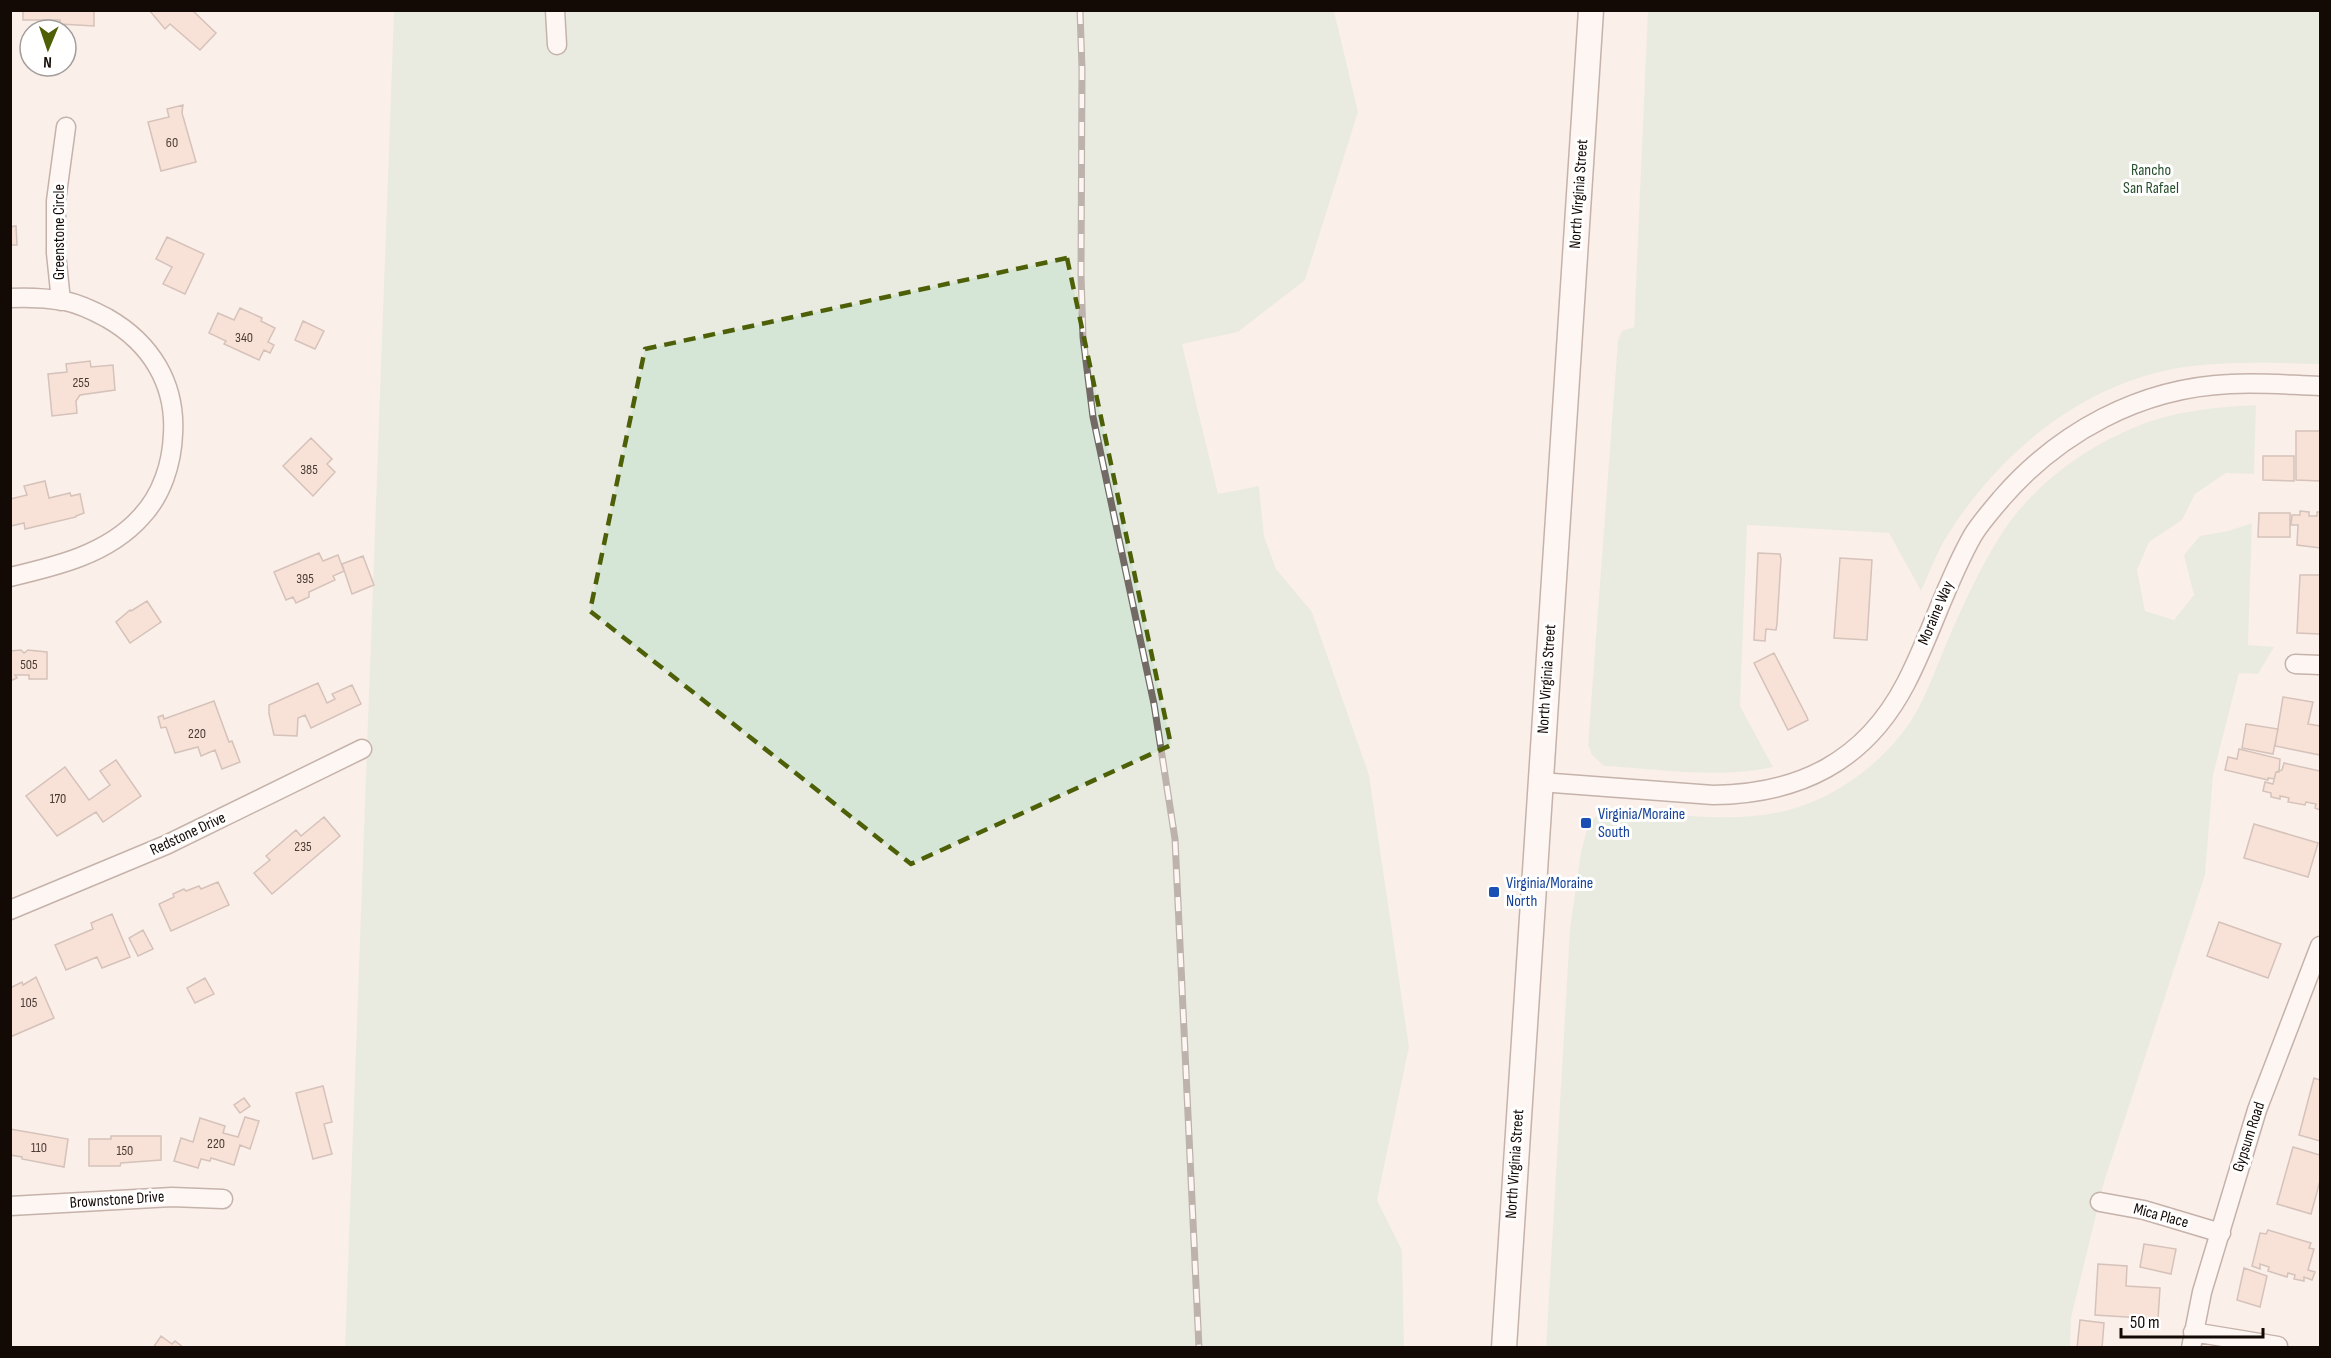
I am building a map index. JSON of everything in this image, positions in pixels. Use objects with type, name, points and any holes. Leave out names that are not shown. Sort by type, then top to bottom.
[{"type":"main road","name":"North Virginia Street","points":[[1504,1347],[1591,10]]},
{"type":"street","points":[[555,10],[557,45]]},
{"type":"street","name":"Greenstone Circle","points":[[61,301],[56,252],[56,201],[66,128]]},
{"type":"street","points":[[10,298],[35,297],[61,301],[94,311],[122,327],[144,347],[161,369],[170,394],[174,420],[173,450],[164,481],[142,517],[118,537],[89,554],[10,577]]},
{"type":"street","name":"Moraine Way","points":[[1540,782],[1713,795],[1763,791],[1796,783],[1843,758],[1879,724],[1907,681],[1949,582],[1974,533],[2021,476],[2046,453],[2077,431],[2109,415],[2149,399],[2189,389],[2229,384],[2320,386]]},
{"type":"street","points":[[2295,664],[2320,665]]},
{"type":"street","name":"Redstone Drive","points":[[10,909],[166,845],[362,749]]},
{"type":"street","name":"Gypsum Road","points":[[2278,1346],[2192,1340],[2202,1292],[2257,1110],[2320,946]]},
{"type":"street","name":"Brownstone Drive","points":[[10,1206],[172,1197],[223,1199]]},
{"type":"street","name":"Mica Place","points":[[2100,1202],[2144,1210],[2221,1233]]},
{"type":"highlighted area","points":[[1067,258],[1171,745],[911,864],[590,611],[645,349]]},
{"type":"green space","points":[[394,11],[1334,11],[1358,112],[1305,280],[1238,332],[1182,344],[1218,494],[1259,486],[1264,536],[1276,569],[1312,612],[1369,775],[1409,1047],[1377,1200],[1402,1250],[1404,1347],[345,1348]]},
{"type":"green space","name":"Rancho San Rafael","points":[[1648,11],[2320,11],[2320,364],[2241,363],[2193,366],[2155,373],[2119,385],[2085,402],[2053,422],[1995,473],[1949,533],[1921,591],[1889,533],[1747,525],[1740,706],[1773,767],[1752,771],[1710,773],[1604,766],[1592,755],[1588,745],[1618,340],[1622,331],[1634,327]]},
{"type":"green space","points":[[2256,405],[2254,474],[2226,473],[2195,494],[2182,520],[2149,542],[2137,570],[2145,611],[2174,620],[2194,595],[2184,555],[2200,536],[2228,531],[2252,523],[2248,645],[2274,647],[2258,674],[2239,673],[2213,775],[2205,875],[2104,1182],[2071,1318],[2070,1347],[1546,1348],[1570,928],[1581,852],[1589,822],[1603,812],[1617,810],[1719,817],[1770,814],[1819,799],[1849,782],[1890,748],[1911,720],[1924,697],[1959,614],[1986,559],[2016,514],[2048,481],[2066,466],[2106,441],[2148,422],[2188,412]]},
{"type":"building","points":[[23,10],[94,10],[94,26],[78,25],[78,18],[23,18]]},
{"type":"building","points":[[149,10],[192,10],[216,33],[200,50],[170,24],[165,29]]},
{"type":"building","points":[[183,105],[182,113],[196,162],[161,171],[148,122],[169,117],[167,109]]},
{"type":"building","points":[[16,226],[17,245],[10,245],[10,227]]},
{"type":"building","points":[[167,237],[204,254],[185,294],[163,284],[172,267],[156,259]]},
{"type":"building","points":[[240,308],[262,318],[261,321],[275,328],[268,342],[274,345],[270,353],[264,350],[259,360],[224,344],[226,341],[209,333],[218,313],[234,320]]},
{"type":"building","points":[[303,321],[324,331],[315,349],[295,340]]},
{"type":"building","points":[[90,361],[91,367],[113,365],[115,390],[80,395],[76,401],[77,413],[52,416],[48,374],[67,372],[66,364]]},
{"type":"building","points":[[2296,431],[2320,431],[2320,481],[2296,480]]},
{"type":"building","points":[[311,438],[332,459],[327,464],[335,472],[313,496],[283,466]]},
{"type":"building","points":[[2263,456],[2294,456],[2294,481],[2263,480]]},
{"type":"building","points":[[45,481],[49,498],[70,493],[71,496],[80,494],[84,513],[25,529],[24,523],[11,526],[10,499],[27,495],[24,486]]},
{"type":"building","points":[[2300,511],[2309,512],[2309,516],[2317,516],[2317,512],[2320,512],[2320,548],[2297,545],[2298,525],[2291,525],[2292,515],[2300,515]]},
{"type":"building","points":[[2259,513],[2290,513],[2290,537],[2258,537]]},
{"type":"building","points":[[319,553],[323,561],[338,555],[344,571],[333,576],[335,580],[309,592],[309,597],[296,603],[293,597],[286,600],[274,572]]},
{"type":"building","points":[[1758,553],[1780,554],[1781,559],[1776,630],[1766,629],[1765,641],[1754,640]]},
{"type":"building","points":[[363,556],[374,585],[352,594],[342,564]]},
{"type":"building","points":[[1840,558],[1872,560],[1867,640],[1834,638]]},
{"type":"building","points":[[2300,575],[2320,575],[2320,634],[2297,633]]},
{"type":"building","points":[[147,601],[161,622],[130,643],[116,622],[130,610]]},
{"type":"building","points":[[21,650],[24,653],[28,650],[47,652],[47,679],[29,679],[29,675],[15,675],[17,678],[10,681],[10,651]]},
{"type":"building","points":[[1774,653],[1808,720],[1788,730],[1754,663]]},
{"type":"building","points":[[318,683],[327,703],[335,699],[332,694],[352,685],[361,704],[311,728],[305,715],[298,718],[297,736],[274,735],[269,705]]},
{"type":"building","points":[[2283,697],[2313,702],[2308,724],[2320,726],[2320,755],[2275,746]]},
{"type":"building","points":[[214,701],[229,742],[232,741],[240,762],[222,769],[215,750],[201,756],[198,747],[175,753],[166,727],[161,728],[158,717],[163,715],[164,719]]},
{"type":"building","points":[[2246,724],[2278,729],[2273,754],[2242,748]]},
{"type":"building","points":[[2239,749],[2280,759],[2279,772],[2276,772],[2274,779],[2268,778],[2268,780],[2225,770],[2228,757],[2237,759]]},
{"type":"building","points":[[116,760],[141,796],[103,822],[96,812],[57,836],[26,796],[65,767],[89,800],[110,785],[100,771]]},
{"type":"building","points":[[2284,763],[2320,771],[2320,810],[2315,808],[2316,804],[2288,802],[2289,798],[2271,797],[2271,793],[2263,791],[2265,782],[2273,784],[2276,772],[2282,770]]},
{"type":"building","points":[[324,817],[340,836],[272,894],[254,873],[270,860],[266,856],[296,830],[301,836]]},
{"type":"building","points":[[2254,824],[2318,843],[2308,877],[2244,858]]},
{"type":"building","points":[[218,882],[229,905],[171,931],[159,904],[184,889],[186,891],[199,886],[201,889]]},
{"type":"building","points":[[112,914],[130,957],[102,968],[97,957],[66,970],[55,945],[93,929],[91,923]]},
{"type":"building","points":[[2219,922],[2281,944],[2268,978],[2207,956]]},
{"type":"building","points":[[143,930],[153,949],[138,956],[129,938]]},
{"type":"building","points":[[36,977],[54,1018],[10,1037],[10,985],[12,987],[22,982],[23,985]]},
{"type":"building","points":[[205,978],[214,994],[195,1003],[187,988]]},
{"type":"building","points":[[2314,1078],[2320,1080],[2320,1141],[2299,1135]]},
{"type":"building","points":[[323,1086],[332,1122],[324,1124],[332,1154],[313,1159],[296,1093]]},
{"type":"building","points":[[244,1098],[250,1106],[240,1113],[234,1105]]},
{"type":"building","points":[[245,1117],[259,1121],[250,1149],[240,1145],[234,1165],[211,1158],[210,1161],[201,1159],[198,1168],[174,1161],[181,1138],[193,1142],[200,1118],[225,1126],[223,1133],[238,1137]]},
{"type":"building","points":[[10,1129],[68,1139],[64,1167],[10,1155]]},
{"type":"building","points":[[111,1136],[161,1136],[161,1160],[121,1163],[120,1166],[89,1166],[89,1139],[111,1139]]},
{"type":"building","points":[[2293,1147],[2320,1155],[2320,1181],[2311,1214],[2277,1204]]},
{"type":"building","points":[[2268,1230],[2311,1243],[2309,1248],[2314,1249],[2308,1270],[2315,1272],[2312,1280],[2304,1277],[2304,1281],[2294,1279],[2295,1275],[2288,1273],[2287,1277],[2268,1271],[2269,1267],[2260,1264],[2260,1269],[2252,1266],[2260,1233],[2266,1234]]},
{"type":"building","points":[[2144,1244],[2176,1249],[2171,1274],[2140,1267]]},
{"type":"building","points":[[2098,1264],[2127,1266],[2126,1286],[2160,1288],[2158,1319],[2095,1315]]},
{"type":"building","points":[[2244,1268],[2267,1276],[2260,1307],[2237,1300]]},
{"type":"building","points":[[2080,1320],[2104,1323],[2102,1348],[2077,1348]]},
{"type":"building","points":[[161,1336],[172,1344],[175,1341],[184,1348],[153,1348]]},
{"type":"railway","points":[[1080,10],[1083,337],[1093,417],[1154,704],[1175,839],[1199,1348]]},
{"type":"place","name":"Virginia/Moraine South","points":[[1586,823]]},
{"type":"place","name":"Virginia/Moraine North","points":[[1494,892]]}]
